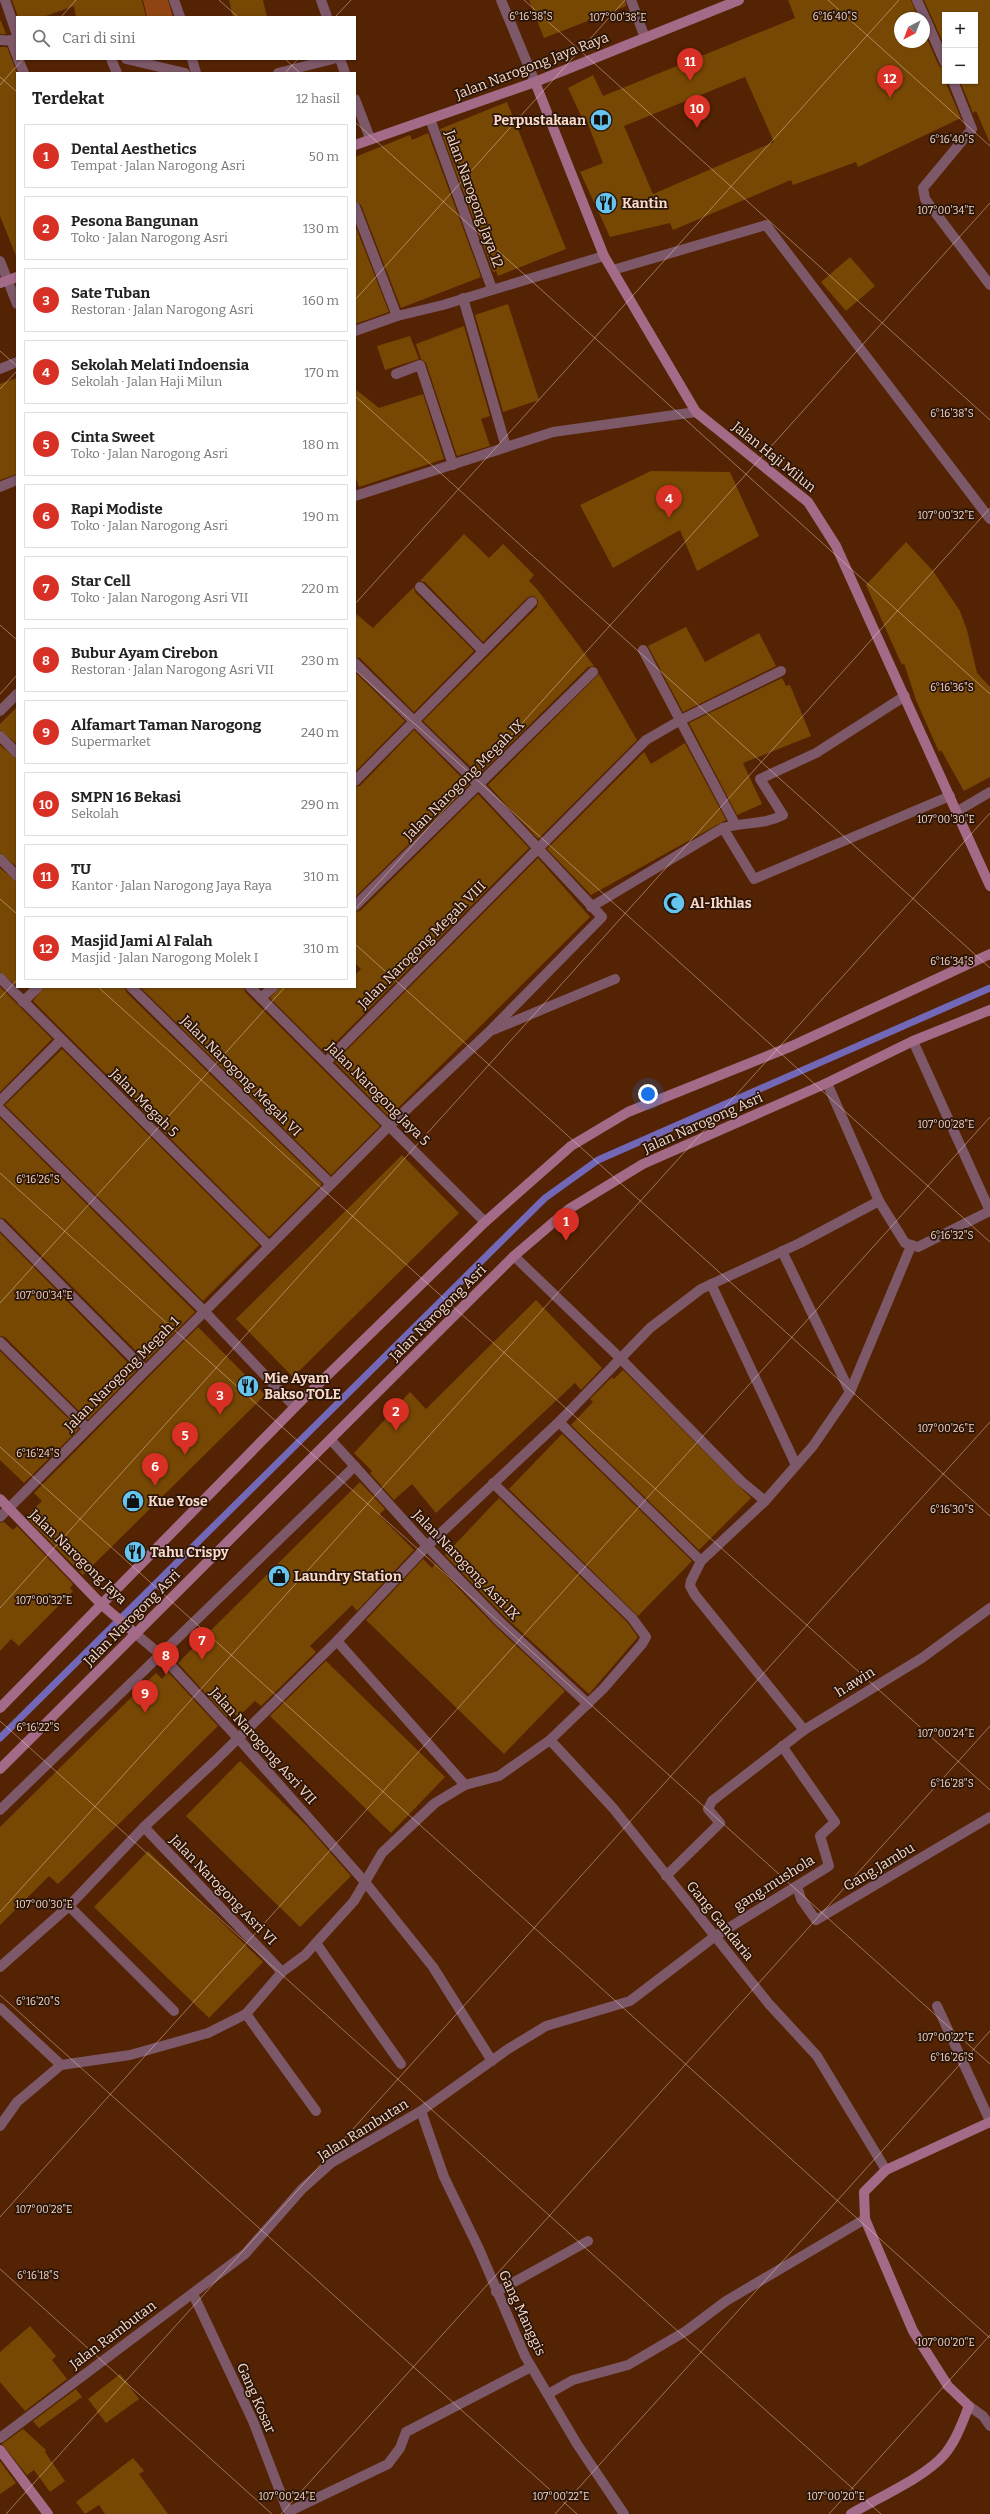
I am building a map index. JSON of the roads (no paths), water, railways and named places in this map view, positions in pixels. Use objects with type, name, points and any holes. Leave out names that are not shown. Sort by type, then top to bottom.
[{"type":"street","points":[[0,40],[15,39],[5,0]]},
{"type":"street","points":[[174,0],[180,16]]},
{"type":"street","points":[[321,0],[327,16]]},
{"type":"street","points":[[500,0],[535,82]]},
{"type":"street","points":[[630,0],[645,38]]},
{"type":"street","name":"Jalan Narogong Jaya Raya","points":[[356,145],[370,138],[430,119],[535,82],[739,0]]},
{"type":"street","points":[[917,0],[942,56]]},
{"type":"street","points":[[18,60],[24,72]]},
{"type":"street","points":[[111,60],[117,72]]},
{"type":"street","points":[[130,60],[181,72]]},
{"type":"street","points":[[192,60],[196,72]]},
{"type":"street","points":[[282,72],[329,60]]},
{"type":"street","points":[[340,60],[345,72]]},
{"type":"street","name":"Jalan Haji Milun","points":[[535,82],[604,256],[696,412],[808,502],[836,546],[850,574],[990,886]]},
{"type":"street","points":[[954,84],[972,129],[923,188],[925,199],[990,285]]},
{"type":"street","points":[[356,102],[370,138]]},
{"type":"street","name":"Jalan Narogong Jaya 12","points":[[430,119],[492,289]]},
{"type":"street","points":[[356,210],[396,316]]},
{"type":"street","points":[[613,270],[766,225],[990,519]]},
{"type":"street","points":[[356,331],[396,316],[463,298],[604,256]]},
{"type":"street","points":[[0,261],[4,282],[16,302]]},
{"type":"street","points":[[4,282],[16,277]]},
{"type":"street","points":[[463,298],[506,447]]},
{"type":"street","points":[[0,369],[16,362]]},
{"type":"street","points":[[396,374],[420,366],[453,465]]},
{"type":"street","points":[[356,496],[553,432],[696,412]]},
{"type":"street","points":[[0,487],[16,480]]},
{"type":"street","points":[[420,587],[483,651]]},
{"type":"street","points":[[356,780],[532,602]]},
{"type":"street","points":[[643,650],[679,721],[735,824]]},
{"type":"street","points":[[356,664],[415,720],[479,785],[592,907],[723,828],[735,824],[770,822],[783,816],[760,779],[816,753],[905,696]]},
{"type":"street","name":"Jalan Narogong Megah VIII","points":[[326,1062],[646,740],[679,721],[781,671]]},
{"type":"street","name":"Jalan Narogong Megah IX","points":[[356,905],[593,672]]},
{"type":"street","points":[[0,711],[16,695]]},
{"type":"street","points":[[0,736],[16,752]]},
{"type":"street","points":[[956,812],[990,792]]},
{"type":"street","points":[[723,828],[754,879],[950,796]]},
{"type":"street","points":[[0,859],[16,875]]},
{"type":"street","name":"Jalan Narogong Megah 1","points":[[0,1517],[268,1246],[390,1125],[489,1032],[602,917],[592,907]]},
{"type":"street","points":[[0,1708],[295,1407],[485,1222],[571,1146],[628,1112],[792,1046],[990,954]]},
{"type":"street","name":"Jalan Megah 5","points":[[0,978],[268,1246]]},
{"type":"street","points":[[489,1032],[615,979]]},
{"type":"street","points":[[23,1002],[37,988]]},
{"type":"street","name":"Jalan Narogong Megah VI","points":[[132,988],[331,1184]]},
{"type":"street","name":"Jalan Narogong Jaya 5","points":[[251,988],[390,1125],[485,1222]]},
{"type":"street","points":[[261,998],[272,988]]},
{"type":"street","name":"Jalan Narogong Asri","points":[[0,1769],[514,1256],[569,1209],[643,1164],[827,1083],[913,1041],[990,1010]]},
{"type":"street","points":[[0,1101],[61,1040]]},
{"type":"street","points":[[827,1083],[879,1201],[905,1243],[918,1247],[990,1211],[913,1041]]},
{"type":"street","points":[[0,1109],[204,1311],[295,1407]]},
{"type":"street","points":[[0,1967],[69,1906],[144,1827],[337,1641],[427,1546],[559,1422],[650,1328],[711,1284],[782,1251],[879,1201]]},
{"type":"street","points":[[0,1224],[145,1370]]},
{"type":"street","points":[[804,1730],[694,1595],[690,1586],[691,1581],[701,1561],[765,1501],[813,1446],[850,1392],[911,1246]]},
{"type":"street","points":[[782,1251],[850,1392]]},
{"type":"street","points":[[514,1256],[620,1358],[741,1481],[765,1501]]},
{"type":"street","points":[[711,1284],[796,1465]]},
{"type":"street","points":[[0,1342],[87,1428]]},
{"type":"street","points":[[559,1422],[701,1561]]},
{"type":"street","name":"Jalan Narogong Asri IX","points":[[331,1440],[427,1546],[500,1622],[588,1704]]},
{"type":"street","points":[[0,1810],[162,1656],[355,1466]]},
{"type":"street","points":[[0,2126],[17,2102],[61,2065],[130,2055],[208,2033],[246,2014],[282,1972],[316,1943],[354,1901],[382,1853],[435,1803],[465,1785],[500,1776],[550,1740],[588,1704],[642,1644],[646,1638],[644,1631],[493,1484]]},
{"type":"street","name":"Jalan Narogong Jaya","points":[[0,1500],[102,1604],[129,1626],[136,1634]]},
{"type":"street","name":"h.awin","points":[[666,1876],[720,1823],[708,1809],[712,1801],[804,1730],[922,1658],[990,1608]]},
{"type":"street","name":"Jalan Narogong Asri VII","points":[[136,1634],[162,1656],[238,1738],[365,1882],[433,1967],[492,2061]]},
{"type":"street","points":[[337,1641],[465,1785]]},
{"type":"street","name":"Gang Gandaria","points":[[550,1740],[613,1808],[768,2004],[817,2056],[886,2170]]},
{"type":"street","name":"gang.mushola","points":[[714,1937],[829,1866],[820,1836],[835,1822],[782,1746]]},
{"type":"street","name":"Gang.Jambu","points":[[797,1886],[801,1899],[816,1920],[990,1817]]},
{"type":"street","name":"Jalan Narogong Asri VI","points":[[144,1827],[282,1972]]},
{"type":"street","points":[[69,1906],[174,2011]]},
{"type":"street","name":"Jalan Rambutan","points":[[0,2438],[245,2254],[302,2189],[331,2164],[421,2111],[492,2061],[546,2026],[630,2001],[714,1937]]},
{"type":"street","points":[[316,1943],[401,2064]]},
{"type":"street","points":[[937,2006],[990,2122],[886,2170],[864,2192],[865,2219],[913,2331],[948,2386],[969,2406],[987,2413],[990,2426]]},
{"type":"street","points":[[0,2008],[61,2065]]},
{"type":"street","points":[[246,2014],[316,2111]]},
{"type":"street","name":"Gang Manggis","points":[[421,2111],[444,2177],[479,2249],[496,2292],[531,2367],[577,2444],[624,2514]]},
{"type":"street","points":[[548,2394],[573,2380],[628,2365],[686,2331],[726,2301],[865,2219]]},
{"type":"street","points":[[496,2292],[588,2241]]},
{"type":"street","name":"Gang Kosar","points":[[193,2294],[253,2422],[290,2513]]},
{"type":"street","points":[[290,2513],[388,2464],[400,2448],[406,2432],[531,2367]]},
{"type":"street","points":[[851,2514],[928,2469],[944,2455],[956,2437],[969,2406]]},
{"type":"street","points":[[0,2450],[48,2514]]},
{"type":"waterway","points":[[0,1738],[545,1198],[598,1160],[990,988]]},
{"type":"place","name":"TU","points":[[690,81]]},
{"type":"place","name":"Masjid Jami Al Falah","points":[[890,98]]},
{"type":"place","name":"Perpustakaan","points":[[601,120]]},
{"type":"place","name":"SMPN 16 Bekasi","points":[[697,128]]},
{"type":"place","name":"Kantin","points":[[606,203]]},
{"type":"place","name":"Sekolah Melati Indoensia","points":[[669,518]]},
{"type":"place","name":"Al-Ikhlas","points":[[674,903]]},
{"type":"place","name":"Dental Aesthetics","points":[[566,1241]]},
{"type":"place","name":"Mie Ayam Bakso TOLE","points":[[248,1386]]},
{"type":"place","name":"Sate Tuban","points":[[220,1415]]},
{"type":"place","name":"Pesona Bangunan","points":[[396,1431]]},
{"type":"place","name":"Cinta Sweet","points":[[185,1455]]},
{"type":"place","name":"Rapi Modiste","points":[[155,1486]]},
{"type":"place","name":"Kue Yose","points":[[133,1501]]},
{"type":"place","name":"Tahu Crispy","points":[[135,1552]]},
{"type":"place","name":"Laundry Station","points":[[279,1576]]},
{"type":"place","name":"Star Cell","points":[[202,1660]]},
{"type":"place","name":"Bubur Ayam Cirebon","points":[[166,1675]]},
{"type":"place","name":"Alfamart Taman Narogong","points":[[145,1713]]}]
